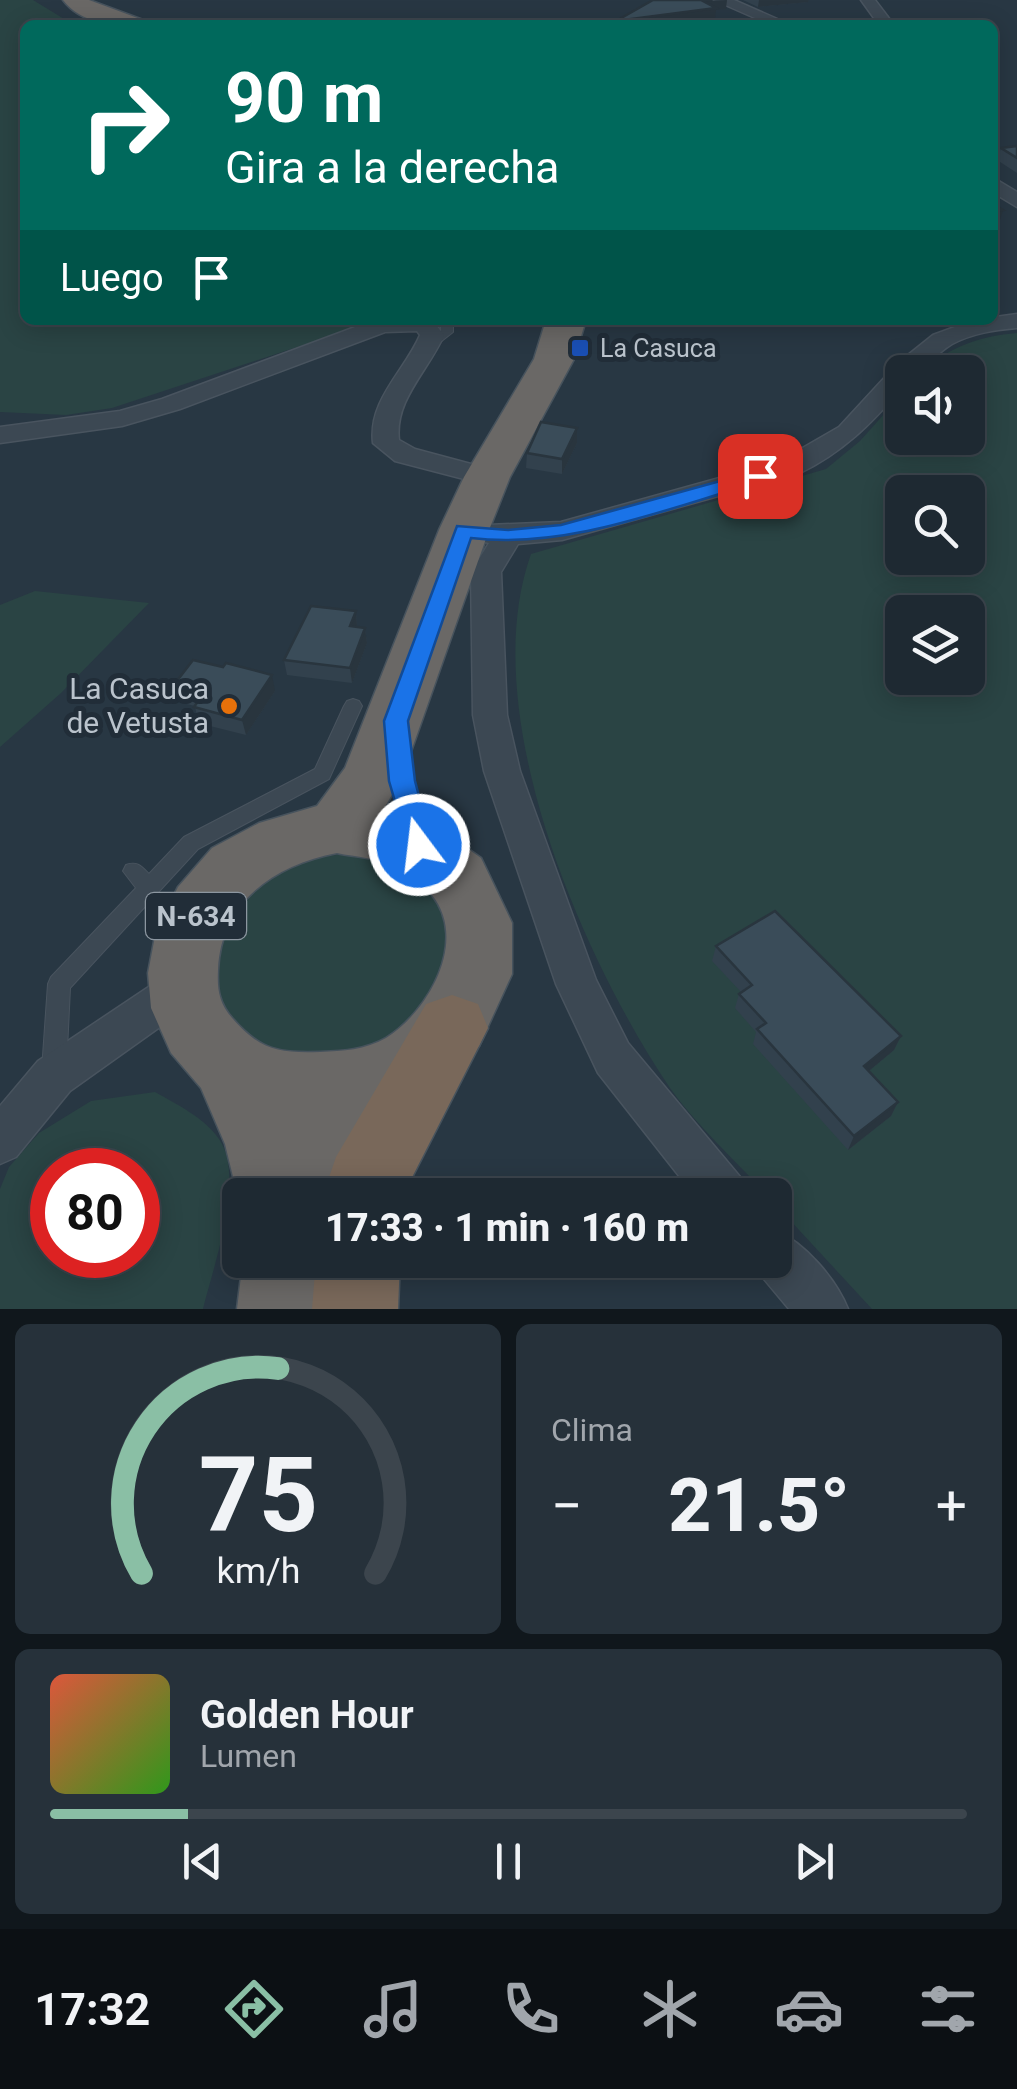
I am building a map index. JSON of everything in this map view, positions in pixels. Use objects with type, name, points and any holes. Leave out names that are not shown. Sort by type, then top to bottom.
[{"type":"highway","points":[[75,0],[85,9],[119,20]]},
{"type":"highway","points":[[337,828],[372,778],[374,713],[486,533],[487,477],[554,359],[564,325]]},
{"type":"highway","points":[[374,713],[402,781],[419,845]]},
{"type":"highway","name":"N-634","points":[[231,1069],[279,1089],[323,1092],[371,1084],[414,1063],[452,1028],[479,977],[481,928],[469,894],[446,864],[419,845],[373,830],[337,828],[277,842],[243,862],[213,888],[188,930],[180,989],[196,1033],[231,1069],[264,1144],[272,1178]]},
{"type":"highway","points":[[368,1178],[452,1028]]},
{"type":"highway","points":[[315,1178],[325,1155],[371,1084]]},
{"type":"highway","points":[[280,1309],[283,1278]]},
{"type":"highway","points":[[355,1309],[357,1278]]},
{"type":"street","points":[[721,0],[771,20]]},
{"type":"street","points":[[0,434],[122,418],[171,404],[382,326],[402,325]]},
{"type":"street","points":[[424,325],[432,336],[387,409],[382,427],[386,443],[405,455],[487,477]]},
{"type":"street","points":[[710,1178],[613,1058],[578,984],[502,771],[490,715],[486,533],[562,531],[790,467],[825,450],[853,428],[927,347],[953,333],[996,325]]},
{"type":"street","points":[[0,1141],[54,1076],[180,989]]},
{"type":"street","points":[[792,1273],[823,1309]]},
{"type":"lane","points":[[429,344],[447,332],[446,325]]},
{"type":"lane","points":[[54,1076],[59,984],[191,843],[322,774],[374,713]]},
{"type":"lane","points":[[133,871],[149,888]]},
{"type":"green space","points":[[0,0],[33,0],[66,20],[20,20],[20,325],[364,325],[112,408],[66,415],[0,412]]},
{"type":"green space","points":[[1017,333],[1017,1309],[872,1309],[792,1222],[792,1178],[751,1178],[681,1102],[636,1034],[603,971],[546,830],[527,757],[517,685],[517,617],[531,554],[826,469],[860,441],[885,413],[885,455],[985,455],[985,355],[945,355],[978,340]]},
{"type":"green space","points":[[35,591],[149,603],[61,693],[0,747],[0,605]]},
{"type":"green space","points":[[353,853],[394,862],[428,884],[450,916],[443,997],[365,1060],[263,1054],[228,1024],[211,984],[215,942],[235,905],[269,876],[310,858]]},
{"type":"green space","points":[[155,1092],[213,1131],[226,1155],[229,1178],[222,1178],[222,1237],[203,1309],[0,1309],[0,1189],[9,1167],[39,1133],[91,1101]]},
{"type":"building","points":[[653,0],[712,0],[703,1],[716,8],[624,20],[618,20]]},
{"type":"building","points":[[1017,146],[1017,158],[1001,148]]},
{"type":"building","points":[[541,422],[577,428],[562,459],[527,453]]},
{"type":"building","points":[[311,606],[356,611],[350,626],[365,628],[350,668],[284,660]]},
{"type":"building","points":[[193,660],[223,667],[226,663],[272,675],[242,720],[194,707],[203,694],[173,686]]},
{"type":"building","points":[[775,911],[901,1036],[864,1066],[898,1102],[854,1136],[757,1029],[766,1023],[739,994],[752,985],[716,946]]},
{"type":"place","name":"La Casuca","points":[[580,348]]},
{"type":"place","name":"La Casuca de Vetusta","points":[[229,706]]},
{"type":"route","points":[[419,845],[402,781],[396,721],[464,530],[508,536],[562,531],[760,476]]}]
